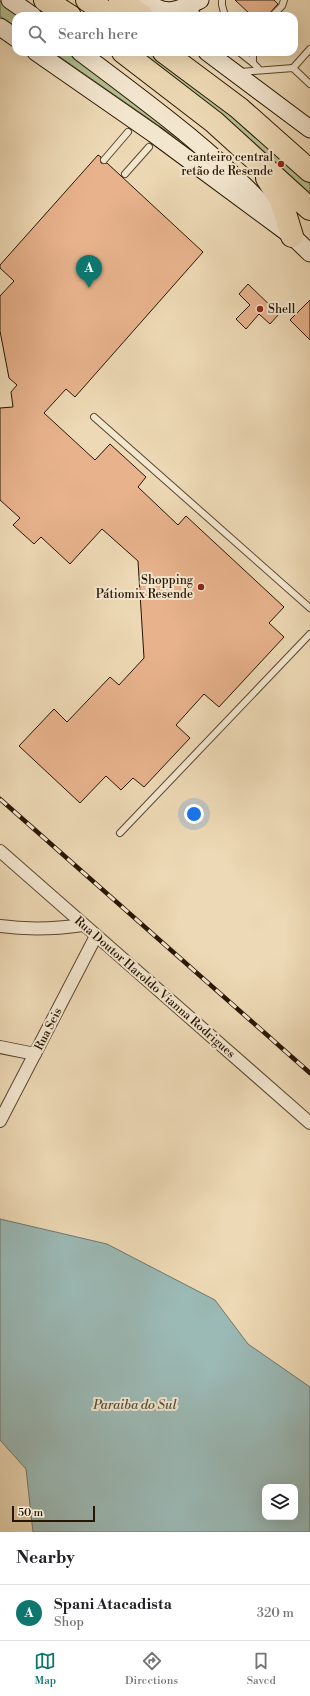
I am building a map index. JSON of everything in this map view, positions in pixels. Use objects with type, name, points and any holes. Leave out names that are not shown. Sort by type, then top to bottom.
[{"type":"highway","points":[[45,0],[64,12]]},
{"type":"highway","points":[[87,0],[106,12]]},
{"type":"highway","points":[[120,0],[136,12]]},
{"type":"highway","points":[[128,56],[214,122],[310,209]]},
{"type":"highway","points":[[169,56],[240,108],[310,170]]},
{"type":"highway","points":[[191,56],[256,112],[310,170]]},
{"type":"highway","points":[[214,122],[275,189],[281,200],[292,236]]},
{"type":"main road","points":[[10,0],[27,12]]},
{"type":"main road","points":[[145,0],[152,6],[167,11],[198,9]]},
{"type":"main road","points":[[0,27],[12,35]]},
{"type":"main road","points":[[42,56],[154,134],[292,236]]},
{"type":"main road","points":[[85,56],[184,131],[206,150],[250,191],[310,253]]},
{"type":"main road","points":[[212,56],[310,129]]},
{"type":"street","name":"Rua Doutor Haroldo Vianna Rodrigues","points":[[0,851],[310,1123]]},
{"type":"street","points":[[0,926],[28,930],[56,929],[83,925]]},
{"type":"street","name":"Rua Seis","points":[[0,1121],[96,936]]},
{"type":"street","points":[[0,1047],[35,1054]]},
{"type":"lane","points":[[222,0],[224,12]]},
{"type":"lane","points":[[276,12],[282,6],[284,0]]},
{"type":"lane","points":[[234,72],[293,68],[310,49]]},
{"type":"lane","points":[[244,56],[255,65],[254,56]]},
{"type":"lane","points":[[293,68],[310,84]]},
{"type":"lane","points":[[104,160],[128,132]]},
{"type":"lane","points":[[125,174],[149,147]]},
{"type":"lane","points":[[94,417],[310,608]]},
{"type":"lane","points":[[120,833],[310,634]]},
{"type":"green space","points":[[0,1],[18,12],[12,12],[12,24],[0,16]]},
{"type":"green space","points":[[59,56],[77,56],[221,169]]},
{"type":"green space","points":[[140,56],[154,56],[250,129],[310,184],[310,198]]},
{"type":"water","name":"Paraiba do Sul","points":[[0,1219],[107,1244],[215,1300],[248,1344],[310,1387],[310,1532],[33,1532],[26,1469],[0,1440]]},
{"type":"building","points":[[235,0],[274,0],[278,4],[271,12],[248,12]]},
{"type":"building","name":"Shopping Pátiomix Resende","points":[[98,155],[101,157],[101,163],[107,163],[203,252],[75,397],[66,389],[44,413],[95,460],[110,444],[146,477],[138,487],[178,525],[186,516],[284,607],[269,623],[284,637],[219,707],[204,694],[176,725],[190,738],[144,787],[133,778],[121,790],[106,776],[80,803],[19,746],[54,709],[67,722],[110,677],[119,685],[144,658],[138,561],[102,529],[70,564],[41,537],[34,544],[13,525],[20,518],[0,500],[0,408],[13,407],[11,392],[17,385],[9,378],[0,331],[0,296],[14,281],[0,268],[0,265]]},
{"type":"building","name":"Shell","points":[[248,284],[279,314],[270,324],[259,314],[246,329],[236,319],[250,305],[239,294]]},
{"type":"building","name":"Shell","points":[[310,300],[310,340],[290,320]]},
{"type":"railway","points":[[0,799],[310,1073]]},
{"type":"place","name":"canteiro central retão de Resende","points":[[281,164]]},
{"type":"place","name":"Spani Atacadista","points":[[89,288]]},
{"type":"place","name":"Shell","points":[[260,309]]},
{"type":"place","name":"Shopping Pátiomix Resende","points":[[201,587]]}]
